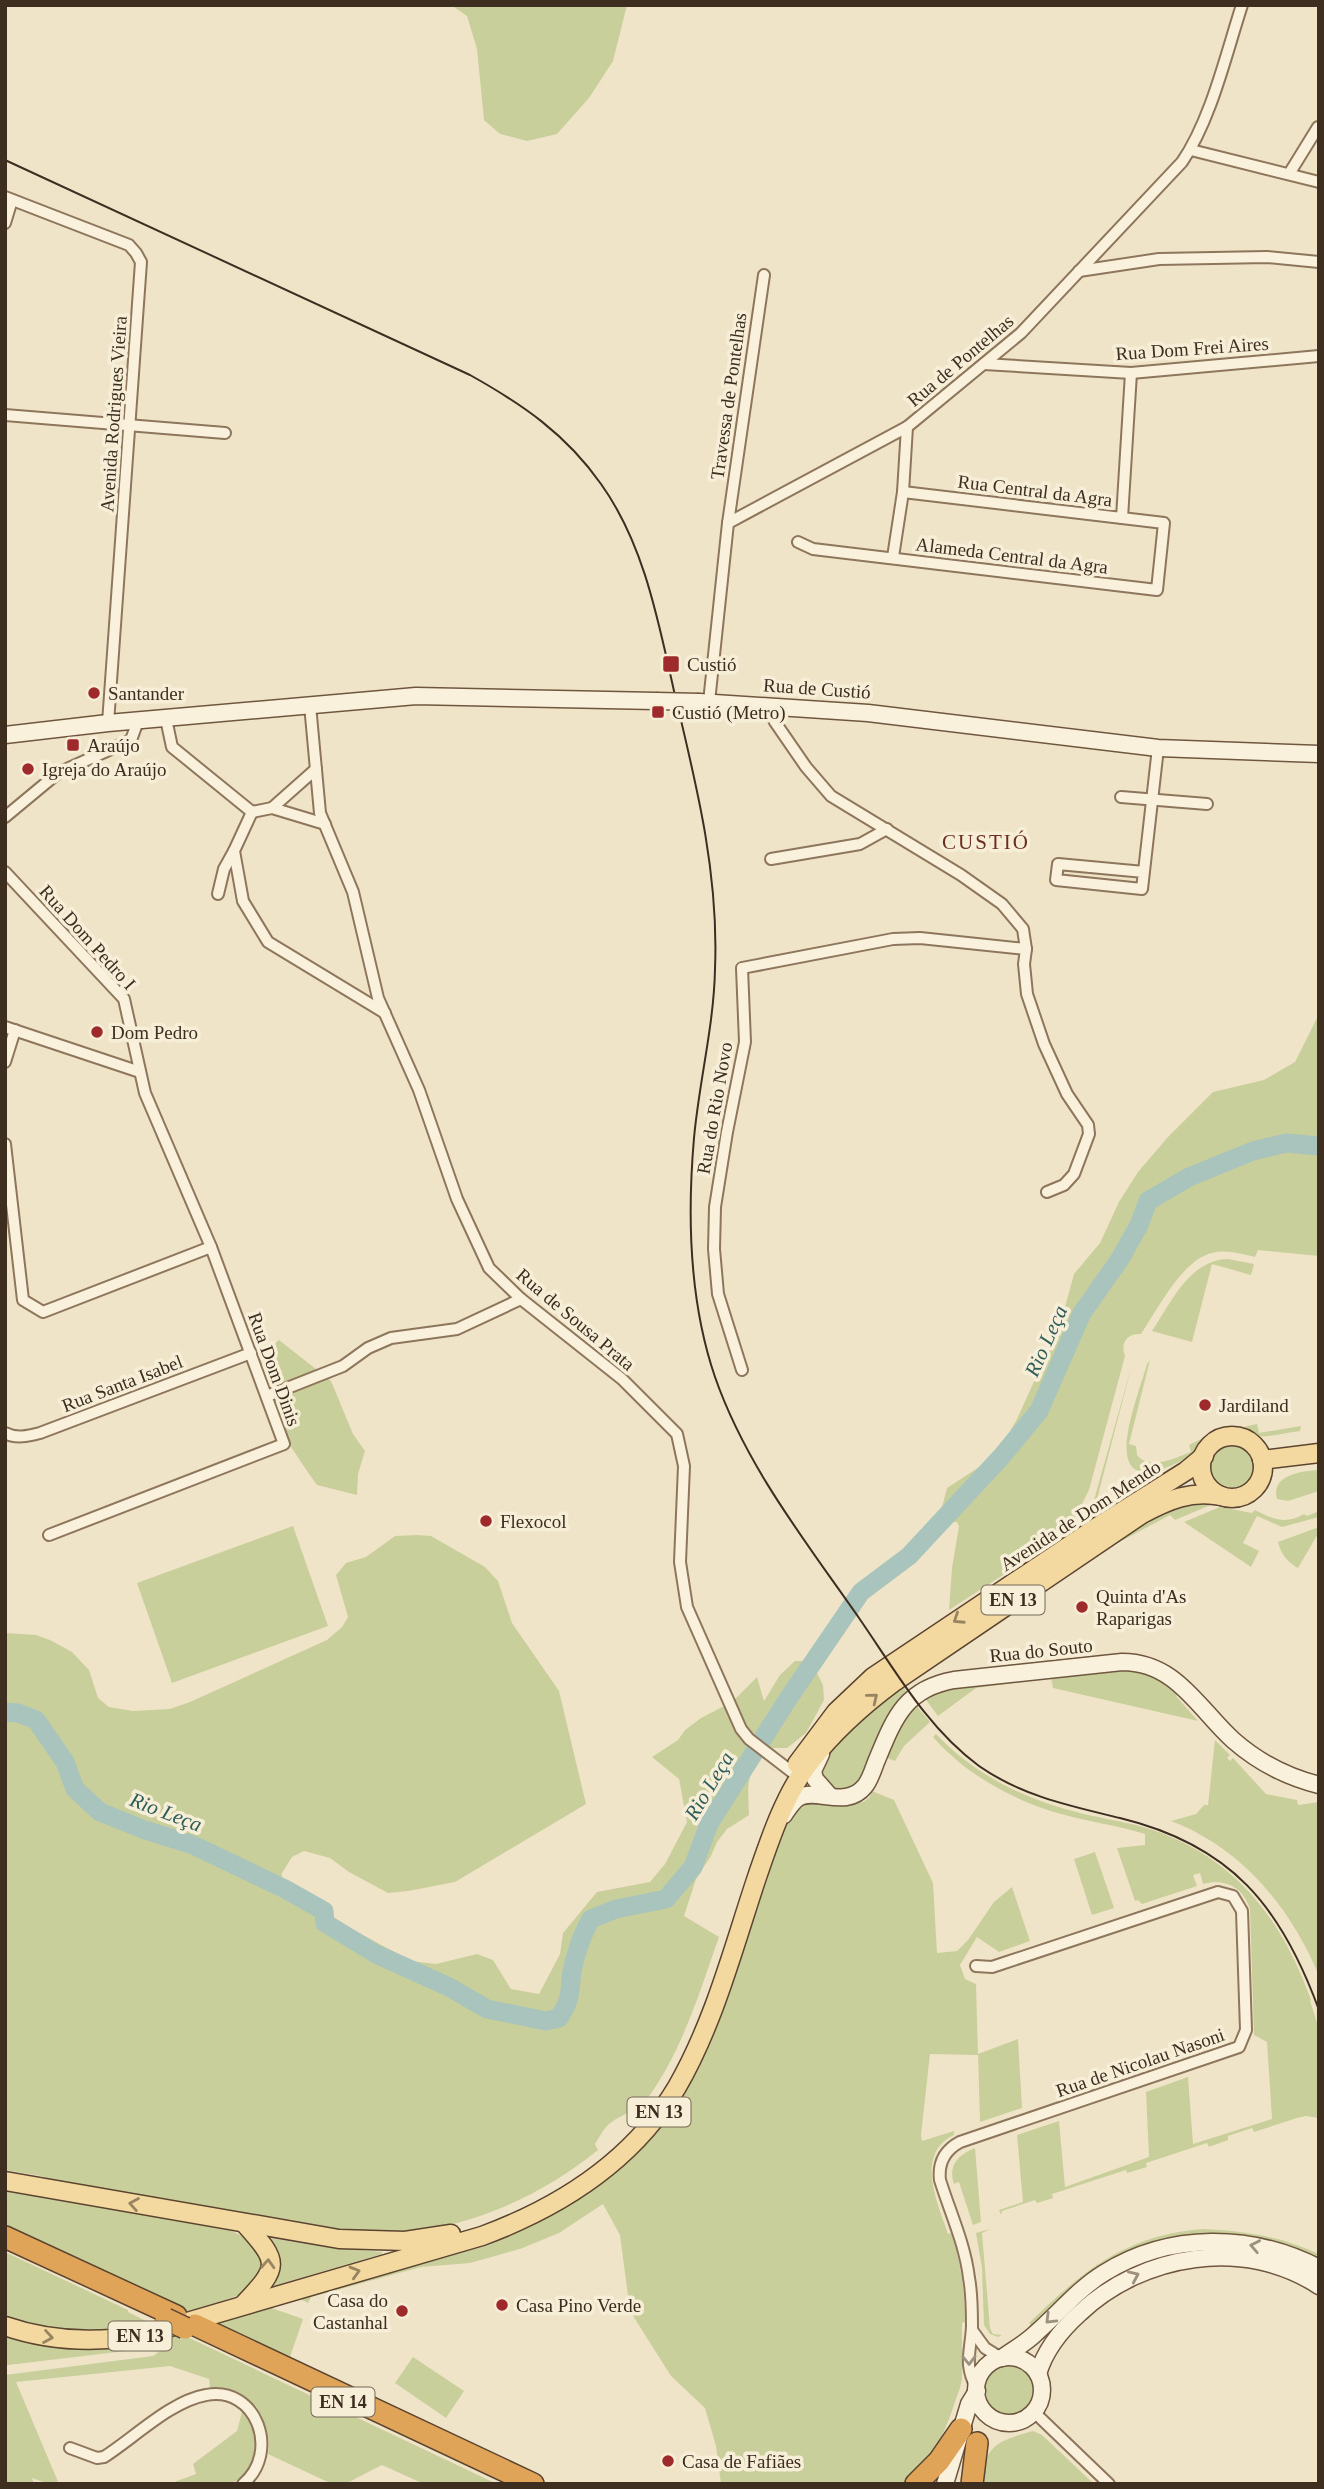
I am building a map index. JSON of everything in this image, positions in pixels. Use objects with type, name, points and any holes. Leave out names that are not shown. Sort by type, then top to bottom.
[{"type":"highway","name":"EN 14","points":[[5,2237],[519,2484]]},
{"type":"highway","name":"EN 14","points":[[5,2244],[533,2484]]},
{"type":"highway","points":[[916,2484],[969,2436]]},
{"type":"highway","points":[[969,2436],[972,2484]]},
{"type":"main road","name":"Rua de Custió","points":[[5,735],[310,705],[416,696],[464,695],[767,705],[868,713],[1158,748],[1319,754]]},
{"type":"main road","name":"EN 13","points":[[1204,1456],[1216,1441],[1235,1437],[1252,1444],[1262,1460],[1262,1475],[1254,1489],[1239,1497],[1221,1496]]},
{"type":"main road","points":[[1262,1460],[1319,1453]]},
{"type":"main road","points":[[1204,1456],[1204,1479],[1211,1489],[1221,1496]]},
{"type":"main road","name":"Avenida de Dom Mendo","points":[[792,1772],[836,1712],[873,1676],[1186,1471],[1204,1456]]},
{"type":"main road","name":"Avenida de Dom Mendo","points":[[775,1828],[810,1762],[849,1720],[882,1691],[1142,1514],[1184,1495],[1206,1493],[1221,1496]]},
{"type":"main road","name":"Rua do Souto","points":[[775,1828],[798,1798],[848,1797],[865,1786],[898,1714],[908,1701],[923,1689],[954,1680],[1122,1662],[1149,1665],[1172,1676],[1221,1728],[1252,1755],[1279,1771],[1319,1786]]},
{"type":"main road","points":[[825,1746],[813,1771],[815,1779],[830,1796]]},
{"type":"main road","name":"EN 13","points":[[5,2180],[244,2223],[373,2242],[425,2239],[463,2231],[512,2214],[550,2195],[590,2169],[641,2119],[656,2101],[679,2062],[709,1994],[766,1823],[792,1772]]},
{"type":"main road","name":"EN 13","points":[[5,2326],[50,2338],[110,2340],[150,2333],[481,2236],[516,2223],[565,2198],[606,2168],[631,2145],[676,2088],[707,2026],[775,1828]]},
{"type":"main road","points":[[243,2305],[267,2279],[270,2268],[270,2255],[265,2246],[244,2223]]},
{"type":"main road","points":[[962,2484],[979,2378],[985,2368],[1036,2333],[1076,2295],[1105,2273],[1129,2260],[1165,2248],[1196,2243],[1240,2243],[1283,2252],[1319,2268]]},
{"type":"main road","points":[[945,2484],[969,2436],[999,2422],[1021,2421],[1034,2412],[1042,2394],[1038,2374],[1046,2352],[1088,2305],[1126,2279],[1162,2265],[1204,2258],[1238,2259],[1275,2266],[1319,2286]]},
{"type":"main road","points":[[1001,2358],[1025,2361],[1038,2374]]},
{"type":"main road","points":[[977,2390],[983,2410],[999,2422]]},
{"type":"street","name":"Rua de Pontelhas","points":[[728,523],[907,427],[1021,333],[1191,150],[1206,114],[1242,5]]},
{"type":"street","points":[[1289,174],[1318,127]]},
{"type":"street","points":[[1191,150],[1319,182]]},
{"type":"street","points":[[5,223],[9,199]]},
{"type":"street","name":"Avenida Rodrigues Vieira","points":[[9,199],[129,245],[141,262],[108,723]]},
{"type":"street","points":[[1079,271],[1159,259],[1267,257],[1319,261]]},
{"type":"street","name":"Travessa de Pontelhas","points":[[728,523],[764,275]]},
{"type":"street","name":"Rua Dom Frei Aires","points":[[984,364],[1131,373],[1319,356]]},
{"type":"street","points":[[1122,518],[1131,373]]},
{"type":"street","points":[[5,415],[225,433]]},
{"type":"street","points":[[893,557],[903,492],[907,427]]},
{"type":"street","name":"Rua Central da Agra","points":[[903,492],[1164,523]]},
{"type":"street","points":[[704,702],[728,523]]},
{"type":"street","name":"Alameda Central da Agra","points":[[797,542],[813,549],[1157,590],[1164,523]]},
{"type":"street","name":"Rua de Sousa Prata","points":[[310,705],[320,813],[353,892],[378,998],[419,1090],[457,1199],[489,1268],[520,1299],[622,1379],[677,1434],[684,1466],[680,1562],[687,1607],[736,1720],[749,1740],[792,1772]]},
{"type":"street","points":[[767,705],[775,722],[806,767],[831,796],[961,875],[1002,904],[1023,929],[1027,949],[1024,964],[1027,994],[1044,1044],[1067,1094],[1088,1125],[1088,1133],[1074,1174],[1063,1185],[1047,1192]]},
{"type":"street","points":[[166,719],[172,747],[251,812]]},
{"type":"street","points":[[5,817],[58,773],[131,740],[138,721]]},
{"type":"street","points":[[1144,872],[1058,864],[1056,880],[1142,889],[1144,872],[1152,800],[1158,748]]},
{"type":"street","points":[[272,808],[316,769]]},
{"type":"street","points":[[1121,797],[1207,804]]},
{"type":"street","points":[[251,812],[272,808],[325,824]]},
{"type":"street","points":[[218,894],[224,869],[251,812]]},
{"type":"street","points":[[771,859],[860,844],[887,829]]},
{"type":"street","points":[[234,850],[243,901],[268,942],[385,1013]]},
{"type":"street","name":"Rua Dom Pedro I","points":[[5,872],[124,999],[140,1072]]},
{"type":"street","name":"Rua do Rio Novo","points":[[742,1370],[718,1294],[715,1207],[745,1042],[742,968],[893,939],[920,938],[1027,949]]},
{"type":"street","points":[[5,1062],[10,1029],[140,1072]]},
{"type":"street","name":"Rua Dom Dinis","points":[[49,1535],[284,1444],[211,1247],[145,1093],[140,1072]]},
{"type":"street","points":[[5,1144],[23,1300],[43,1312],[211,1247]]},
{"type":"street","points":[[267,1395],[343,1366],[368,1348],[391,1338],[457,1329],[520,1299]]},
{"type":"street","name":"Rua Santa Isabel","points":[[5,1433],[26,1437],[40,1433],[251,1353]]},
{"type":"street","name":"Rua de Nicolau Nasoni","points":[[976,1966],[992,1967],[1219,1892],[1233,1896],[1242,1910],[1246,2030],[1239,2047],[960,2141],[944,2156],[940,2180],[967,2264],[972,2330],[969,2370],[977,2390]]},
{"type":"street","points":[[972,2330],[985,2348],[1001,2358]]},
{"type":"street","points":[[70,2448],[97,2458],[102,2457],[184,2403],[210,2394],[223,2395],[236,2400],[251,2413],[256,2419],[263,2442],[254,2472],[243,2484]]},
{"type":"street","points":[[1034,2412],[1109,2484]]},
{"type":"green space","points":[[451,5],[627,5],[613,61],[589,98],[557,134],[527,141],[500,134],[484,120],[477,49],[467,16]]},
{"type":"green space","points":[[1319,1014],[1319,1256],[1258,1250],[1255,1257],[1234,1252],[1218,1252],[1201,1257],[1191,1265],[1172,1287],[1141,1334],[1128,1337],[1124,1343],[1125,1356],[1089,1490],[1075,1518],[1051,1544],[949,1610],[959,1526],[941,1511],[947,1488],[996,1456],[1017,1419],[1047,1353],[1065,1307],[1074,1274],[1100,1243],[1119,1202],[1138,1172],[1168,1137],[1213,1092],[1264,1080],[1295,1062]]},
{"type":"green space","points":[[1228,1259],[1254,1264],[1251,1275],[1212,1264],[1192,1342],[1152,1331],[1174,1296],[1192,1275],[1214,1261]]},
{"type":"green space","points":[[279,1340],[331,1381],[353,1434],[365,1451],[358,1474],[357,1495],[317,1485],[282,1431],[273,1404],[268,1350]]},
{"type":"green space","points":[[1150,1360],[1129,1444],[1136,1446],[1137,1455],[1142,1460],[1163,1462],[1191,1452],[1189,1445],[1227,1426],[1257,1424],[1259,1433],[1301,1426],[1300,1431],[1269,1436],[1251,1436],[1229,1431],[1220,1433],[1199,1451],[1177,1463],[1151,1472],[1135,1470],[1128,1459],[1127,1442],[1130,1422]]},
{"type":"green space","points":[[1133,1361],[1091,1522],[1081,1528],[1080,1525],[1094,1500]]},
{"type":"green space","points":[[1232,1446],[1247,1453],[1254,1468],[1247,1483],[1232,1490],[1217,1483],[1210,1468],[1217,1453]]},
{"type":"green space","points":[[1319,1470],[1319,1491],[1288,1501],[1277,1499],[1278,1484],[1283,1480],[1296,1473]]},
{"type":"green space","points":[[1201,1503],[1213,1504],[1175,1520],[1170,1515],[1097,1554],[1133,1528],[1159,1514]]},
{"type":"green space","points":[[1220,1507],[1252,1513],[1255,1510],[1279,1520],[1304,1514],[1307,1516],[1319,1511],[1319,1517],[1282,1527],[1257,1516],[1243,1543],[1259,1551],[1251,1567],[1184,1522]]},
{"type":"green space","points":[[293,1526],[328,1626],[172,1683],[137,1583]]},
{"type":"green space","points":[[1319,1527],[1319,1532],[1298,1568],[1285,1557],[1278,1542]]},
{"type":"green space","points":[[395,1536],[431,1536],[485,1567],[498,1581],[512,1623],[559,1691],[586,1804],[455,1882],[408,1891],[388,1893],[349,1872],[330,1858],[304,1851],[292,1857],[282,1873],[281,1897],[326,1919],[337,1921],[411,1961],[436,1964],[477,1954],[493,1960],[511,1989],[539,1994],[560,1954],[563,1933],[597,1892],[650,1882],[665,1864],[687,1822],[679,1779],[652,1757],[678,1740],[685,1730],[701,1718],[732,1702],[757,1677],[764,1701],[780,1675],[795,1661],[811,1661],[823,1685],[824,1700],[806,1733],[787,1748],[771,1748],[756,1765],[748,1786],[749,1815],[727,1829],[696,1879],[684,1916],[719,1937],[698,1998],[662,2077],[640,2106],[607,2126],[595,2144],[598,2150],[539,2190],[475,2218],[406,2232],[335,2232],[5,2170],[5,1633],[36,1635],[72,1652],[89,1670],[98,1698],[109,1707],[133,1711],[170,1709],[327,1640],[342,1627],[348,1617],[336,1575],[346,1563],[366,1557]]},
{"type":"green space","points":[[1121,1668],[1142,1670],[1181,1690],[1176,1696],[1198,1721],[1053,1688],[1051,1678],[976,1688],[938,1716],[924,1697],[944,1688]]},
{"type":"green space","points":[[903,1685],[906,1691],[888,1715],[861,1779],[847,1790],[833,1789],[822,1776],[820,1768],[828,1755],[857,1722]]},
{"type":"green space","points":[[915,1704],[930,1722],[904,1746],[895,1761],[887,1758],[907,1714]]},
{"type":"green space","points":[[936,1734],[984,1774],[1021,1793],[1060,1808],[1135,1825],[1183,1842],[1232,1875],[1253,1896],[1286,1944],[1311,2000],[1319,2029],[1319,2118],[1306,2116],[1254,2132],[1252,2128],[1228,2136],[1228,2140],[1209,2147],[1207,2143],[1146,2163],[1147,2167],[1127,2173],[1126,2170],[1052,2194],[1053,2198],[1037,2203],[1035,2200],[1002,2211],[1001,2215],[999,2210],[1023,2202],[1017,2135],[1059,2121],[1065,2187],[1149,2157],[1146,2092],[1188,2077],[1193,2144],[1272,2119],[1267,2042],[1254,2035],[1250,1909],[1238,1890],[1226,1883],[1203,1884],[1200,1873],[1193,1875],[1197,1886],[1142,1904],[1138,1900],[1135,1901],[1117,1848],[1145,1845],[1145,1834],[1061,1814],[1008,1794],[960,1763],[933,1737]]},
{"type":"green space","points":[[1215,1740],[1230,1755],[1227,1758],[1230,1761],[1233,1758],[1266,1794],[1297,1800],[1298,1805],[1319,1802],[1319,1976],[1294,1927],[1261,1883],[1220,1847],[1171,1821],[1196,1814],[1204,1805],[1208,1805]]},
{"type":"green space","points":[[872,1791],[894,1800],[933,1883],[937,1953],[957,1951],[968,1940],[994,1902],[1012,1887],[1030,1941],[999,1952],[977,1937],[960,1965],[965,1979],[976,1984],[978,2054],[1018,2039],[1022,2108],[980,2122],[978,2055],[930,2054],[921,2135],[922,2141],[954,2131],[954,2135],[942,2143],[935,2154],[932,2180],[939,2209],[948,2234],[951,2233],[957,2256],[963,2288],[965,2322],[962,2323],[960,2388],[939,2442],[908,2484],[721,2484],[716,2446],[705,2408],[671,2376],[630,2311],[620,2235],[603,2204],[559,2233],[520,2249],[470,2263],[421,2267],[311,2297],[308,2303],[302,2300],[301,2297],[503,2234],[659,2121],[790,1815],[804,1802],[847,1805],[863,1802],[869,1798]]},
{"type":"green space","points":[[1095,1852],[1114,1908],[1092,1915],[1074,1859]]},
{"type":"green space","points":[[975,2148],[981,2222],[973,2225],[959,2182],[954,2184],[952,2171],[959,2157]]},
{"type":"green space","points":[[5,2189],[232,2231],[257,2244],[265,2272],[242,2294],[189,2313],[5,2228]]},
{"type":"green space","points":[[990,2229],[982,2233],[990,2328],[993,2334],[1002,2335],[998,2337],[990,2334],[984,2325],[982,2268],[976,2233]]},
{"type":"green space","points":[[1203,2229],[1248,2233],[1276,2239],[1319,2254],[1319,2261],[1156,2243],[1034,2328],[1029,2323],[1068,2287],[1107,2259],[1150,2239]]},
{"type":"green space","points":[[269,2238],[382,2254],[273,2286],[278,2262],[276,2250]]},
{"type":"green space","points":[[5,2252],[152,2324],[115,2330],[78,2331],[41,2326],[5,2316]]},
{"type":"green space","points":[[263,2305],[303,2319],[290,2357],[208,2321]]},
{"type":"green space","points":[[5,2331],[150,2340],[153,2345],[151,2348],[8,2365],[5,2364]]},
{"type":"green space","points":[[165,2334],[181,2334],[497,2484],[424,2484],[382,2465],[345,2484],[332,2484],[268,2454],[266,2429],[254,2408],[244,2400],[234,2393],[210,2388],[209,2379],[170,2366],[16,2382],[59,2484],[49,2484],[32,2478],[34,2484],[5,2484],[5,2375],[153,2356],[164,2348]]},
{"type":"green space","points":[[413,2357],[464,2391],[446,2418],[395,2383]]},
{"type":"green space","points":[[1010,2365],[1027,2373],[1035,2390],[1027,2407],[1010,2415],[993,2407],[985,2390],[993,2373]]},
{"type":"green space","points":[[242,2412],[252,2425],[256,2447],[253,2460],[242,2477],[223,2484],[169,2484],[196,2474],[193,2464],[237,2431]]},
{"type":"green space","points":[[1033,2431],[1042,2435],[1094,2484],[980,2484],[985,2460],[995,2446]]},
{"type":"waterway","name":"Rio Leça","points":[[5,1712],[18,1713],[36,1720],[65,1762],[75,1789],[100,1812],[193,1845],[285,1889],[324,1911],[325,1923],[376,1954],[449,1987],[487,2009],[546,2021],[559,2018],[568,2000],[577,1951],[591,1919],[616,1909],[666,1899],[693,1867],[709,1824],[786,1702],[861,1592],[909,1556],[1002,1456],[1039,1411],[1082,1313],[1120,1259],[1139,1225],[1148,1201],[1189,1177],[1253,1151],[1286,1143],[1319,1146]]},
{"type":"tram line","points":[[5,160],[470,375],[525,409],[558,435],[601,484],[628,532],[648,583],[690,760],[710,863],[715,933],[714,990],[694,1138],[692,1259],[706,1348],[715,1377],[743,1442],[798,1532],[899,1678],[943,1734],[960,1751],[979,1766],[1012,1785],[1047,1799],[1159,1830],[1193,1845],[1222,1863],[1247,1885],[1269,1911],[1304,1973],[1319,2010]]},
{"type":"place","name":"Custió","points":[[671,664]]},
{"type":"place","name":"Santander","points":[[94,693]]},
{"type":"place","name":"Custió (Metro)","points":[[658,712]]},
{"type":"place","name":"Araújo","points":[[73,745]]},
{"type":"place","name":"Igreja do Araújo","points":[[28,769]]},
{"type":"place","name":"Dom Pedro","points":[[97,1032]]},
{"type":"place","name":"Jardiland","points":[[1205,1405]]},
{"type":"place","name":"Flexocol","points":[[486,1521]]},
{"type":"place","name":"Quinta d'As Raparigas","points":[[1082,1607]]},
{"type":"place","name":"Casa Pino Verde","points":[[502,2305]]},
{"type":"place","name":"Casa do Castanhal","points":[[402,2311]]},
{"type":"place","name":"Casa de Fafiães","points":[[668,2461]]},
{"type":"district","name":"CUSTIÓ","points":[[986,842]]}]
